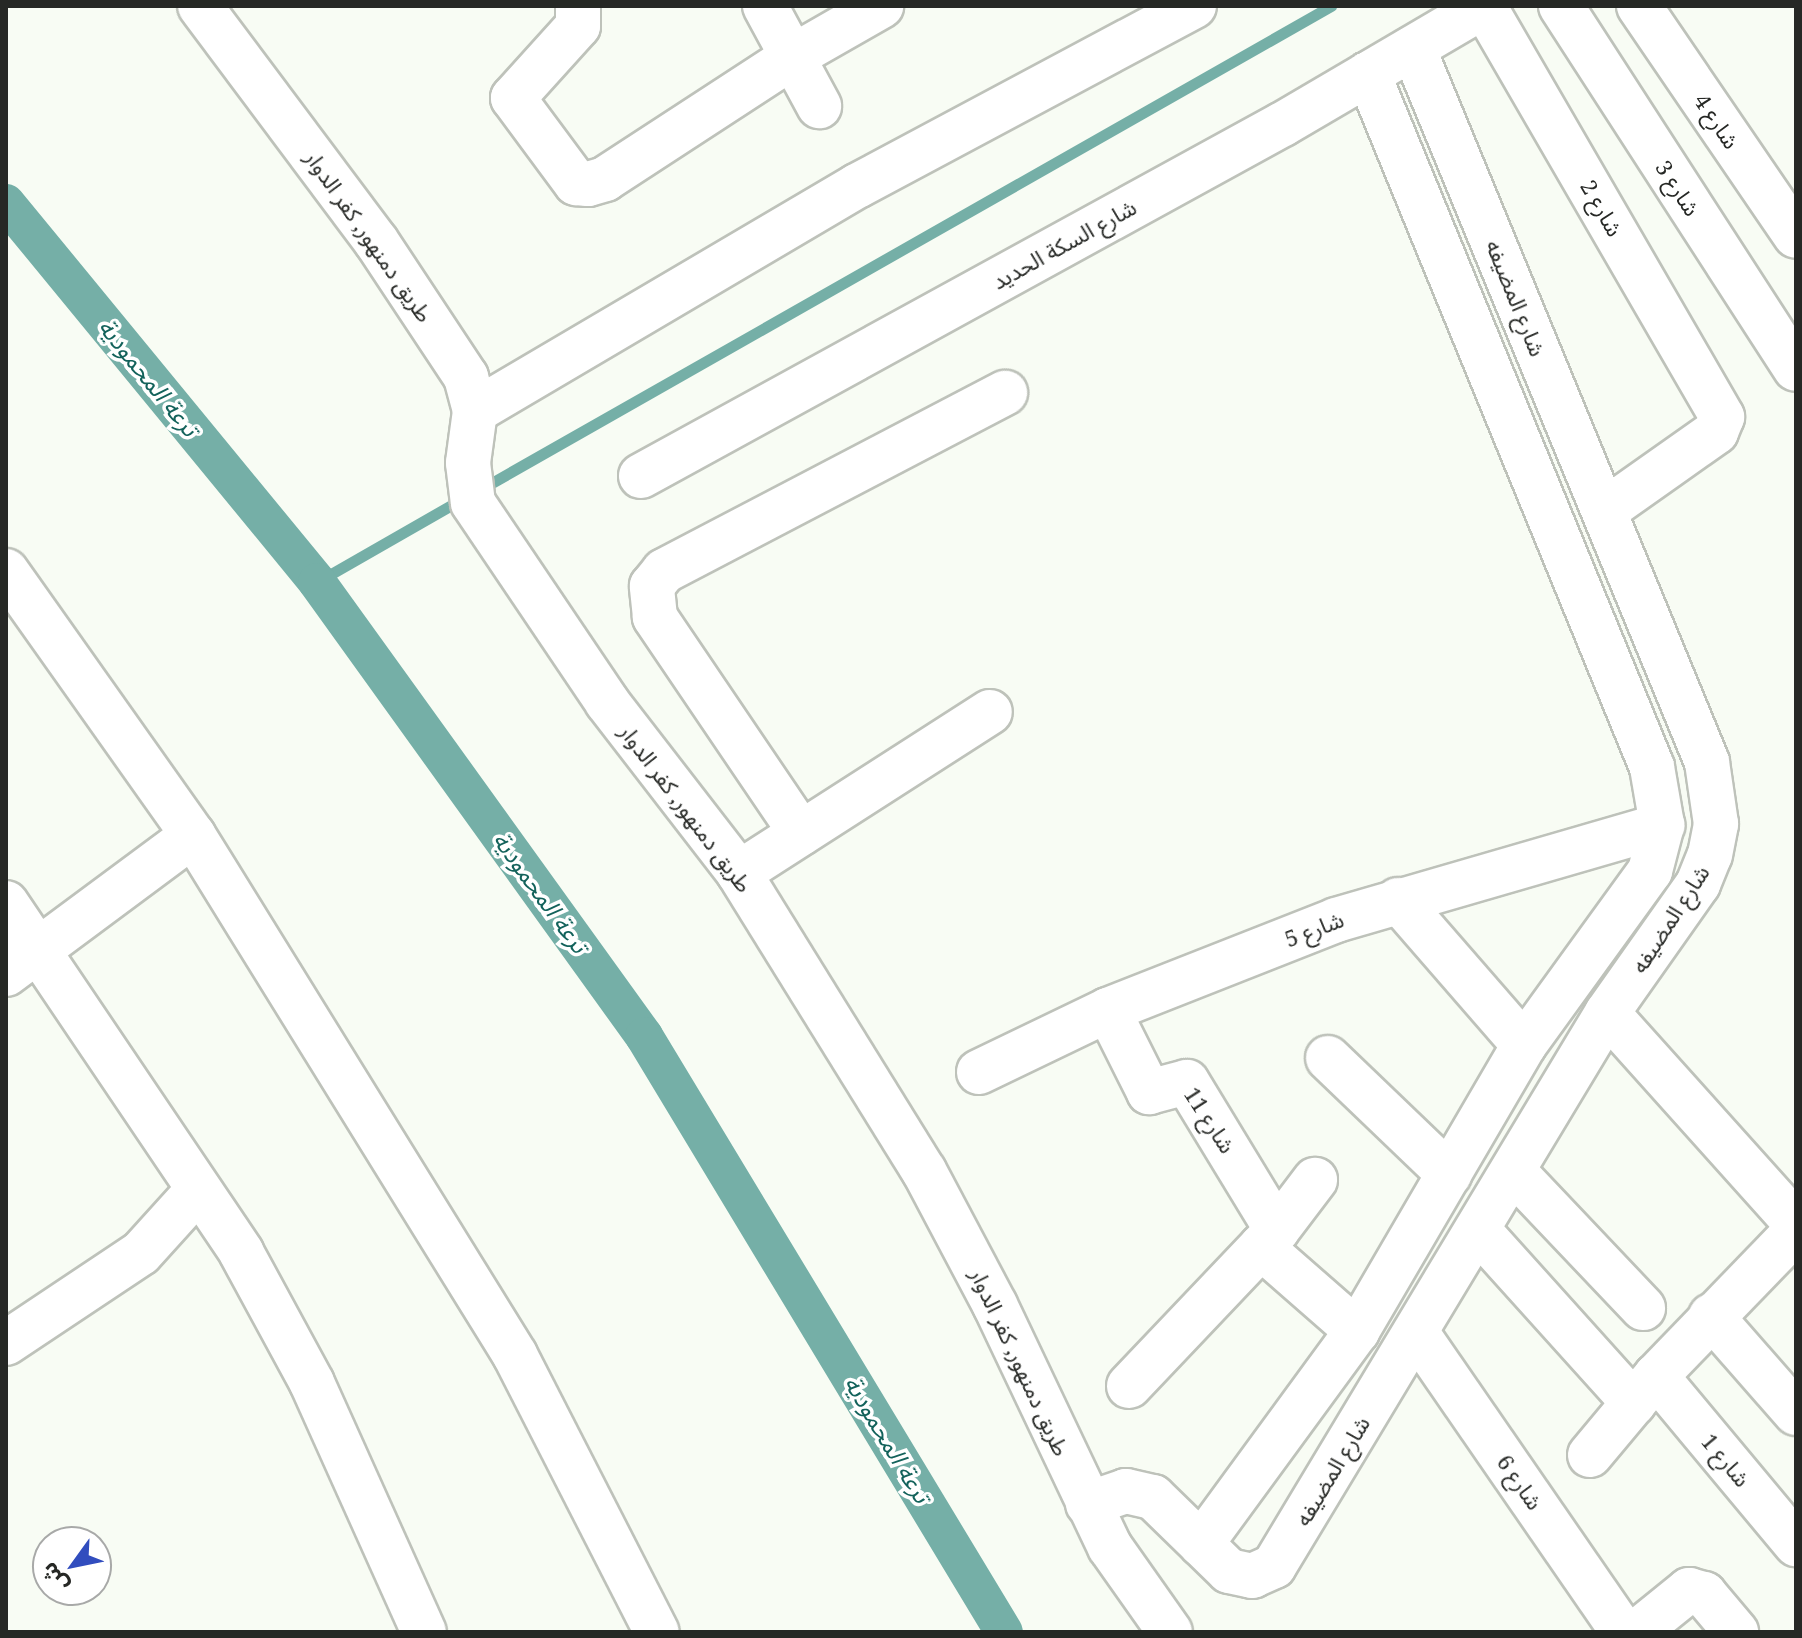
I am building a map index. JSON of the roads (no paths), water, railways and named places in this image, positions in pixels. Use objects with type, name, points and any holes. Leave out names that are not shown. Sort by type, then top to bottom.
[{"type":"street","name":"طريق دمنهور, كفر الدوار","points":[[200,6],[384,253],[466,377],[475,411],[468,463],[473,503],[607,702],[739,873],[961,1237],[1110,1547],[1170,1632]]},
{"type":"street","points":[[578,6],[578,26],[513,98],[576,183],[605,179],[792,57],[881,6]]},
{"type":"street","points":[[765,6],[819,106]]},
{"type":"street","points":[[475,411],[857,186],[1194,6]]},
{"type":"street","name":"شارع السكة الحديد","points":[[641,476],[1368,74],[1484,6]]},
{"type":"street","name":"شارع 2","points":[[1484,6],[1719,409],[1716,432],[1611,529]]},
{"type":"street","name":"شارع 3","points":[[1561,6],[1796,369]]},
{"type":"street","name":"شارع 4","points":[[1639,6],[1796,236]]},
{"type":"street","name":"شارع المضيفه","points":[[1088,1504],[1126,1491],[1153,1497],[1201,1544],[1240,1575],[1264,1573],[1274,1566],[1607,1013],[1698,884],[1716,824],[1707,762],[1413,48]]},
{"type":"street","name":"شارع المضيفه","points":[[1201,1544],[1357,1331],[1524,1045],[1650,871],[1662,825],[1652,767],[1573,566],[1368,74]]},
{"type":"street","points":[[801,833],[655,617],[652,586],[664,571],[1005,393]]},
{"type":"street","points":[[1573,566],[1611,529]]},
{"type":"street","points":[[6,571],[193,835],[515,1355],[657,1632]]},
{"type":"street","points":[[739,873],[990,712]]},
{"type":"street","name":"شارع 5","points":[[979,1072],[1108,1010],[1398,900],[1662,825]]},
{"type":"street","points":[[22,962],[193,835]]},
{"type":"street","points":[[1398,900],[1524,1045]]},
{"type":"street","points":[[6,903],[22,962],[198,1190],[241,1252],[312,1383],[424,1632]]},
{"type":"street","name":"شارع 11","points":[[1108,1010],[1149,1092],[1187,1082],[1269,1238]]},
{"type":"street","points":[[1590,1455],[1711,1316],[1793,1238],[1793,1220],[1607,1013]]},
{"type":"street","points":[[1328,1058],[1449,1174]]},
{"type":"street","points":[[1513,1171],[1643,1308]]},
{"type":"street","points":[[1129,1386],[1269,1238],[1315,1180]]},
{"type":"street","points":[[6,1343],[141,1253],[198,1190]]},
{"type":"street","name":"شارع 1","points":[[1478,1230],[1645,1389],[1796,1544]]},
{"type":"street","points":[[1269,1238],[1357,1331]]},
{"type":"street","points":[[1711,1316],[1796,1413]]},
{"type":"street","name":"شارع 6","points":[[1416,1332],[1623,1632]]},
{"type":"street","points":[[1637,1632],[1689,1590],[1704,1594],[1736,1632]]},
{"type":"waterway","points":[[481,489],[1331,6]]},
{"type":"waterway","name":"ترعة المحمودية","points":[[6,203],[317,582],[644,1036],[1004,1632]]},
{"type":"waterway","points":[[317,582],[462,499]]}]
